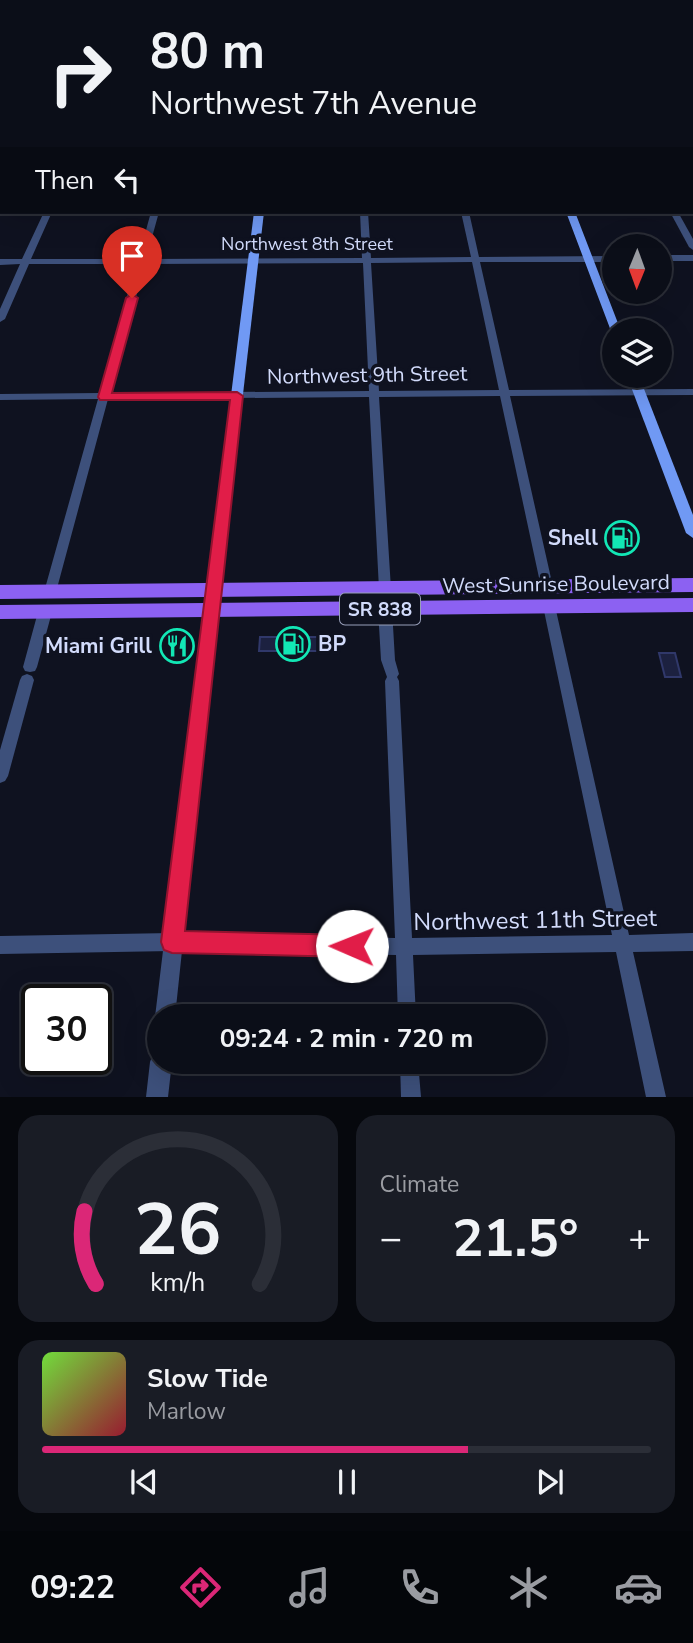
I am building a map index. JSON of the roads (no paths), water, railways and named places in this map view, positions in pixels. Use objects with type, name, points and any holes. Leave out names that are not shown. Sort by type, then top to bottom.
[{"type":"main road","points":[[211,611],[259,214]]},
{"type":"main road","points":[[571,214],[611,318]]},
{"type":"main road","points":[[638,388],[693,533]]},
{"type":"main road","name":"West Sunrise Boulevard","points":[[0,612],[385,609],[693,585]]},
{"type":"main road","name":"West Sunrise Boulevard","points":[[0,592],[385,589],[693,605]]},
{"type":"street","points":[[0,319],[47,214]]},
{"type":"street","points":[[50,592],[154,214]]},
{"type":"street","points":[[364,214],[385,589]]},
{"type":"street","points":[[465,214],[656,1097]]},
{"type":"street","points":[[675,214],[693,247]]},
{"type":"street","points":[[672,258],[693,258]]},
{"type":"street","name":"Northwest 8th Street","points":[[0,262],[602,259]]},
{"type":"street","name":"Northwest 9th Street","points":[[0,397],[693,392]]},
{"type":"street","points":[[385,609],[388,660],[392,678],[406,1004]]},
{"type":"street","points":[[166,1004],[211,611]]},
{"type":"street","points":[[0,776],[46,612]]},
{"type":"street","name":"Northwest 11th Street","points":[[0,945],[172,942],[403,947],[693,942]]},
{"type":"street","points":[[157,1097],[160,1074]]},
{"type":"street","points":[[410,1074],[411,1097]]},
{"type":"place","name":"Shell","points":[[622,538]]},
{"type":"place","name":"BP","points":[[293,644]]},
{"type":"place","name":"Miami Grill","points":[[177,646]]}]
